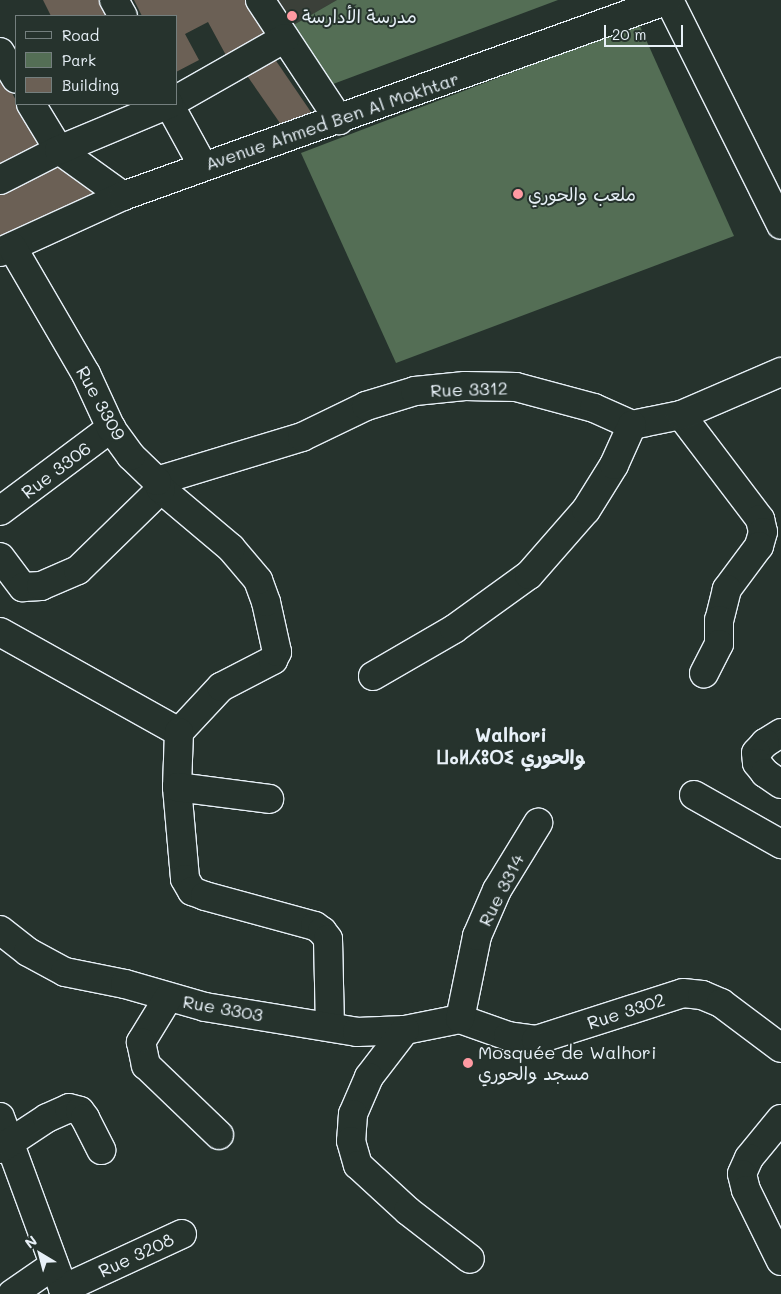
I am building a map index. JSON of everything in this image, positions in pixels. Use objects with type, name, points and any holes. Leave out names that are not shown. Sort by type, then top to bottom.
[{"type":"street","points":[[114,0],[122,15]]},
{"type":"street","points":[[260,0],[340,120]]},
{"type":"street","points":[[668,0],[775,197],[781,225]]},
{"type":"street","name":"Avenue Ahmed Ben Al Mokhtar","points":[[6,249],[123,196],[203,166],[340,120],[668,0]]},
{"type":"street","points":[[178,99],[285,38]]},
{"type":"street","points":[[0,52],[15,77]]},
{"type":"street","points":[[32,105],[59,150],[123,196]]},
{"type":"street","points":[[0,180],[59,150],[167,105]]},
{"type":"street","points":[[170,105],[203,166]]},
{"type":"street","name":"Rue 3309","points":[[6,249],[86,374],[111,428],[131,456],[159,485],[231,548],[258,580],[276,643],[275,657],[221,687],[179,732]]},
{"type":"street","points":[[374,676],[454,629],[529,575],[586,510],[614,465],[632,425],[681,415],[781,372]]},
{"type":"street","name":"Rue 3312","points":[[159,485],[302,437],[366,406],[423,390],[465,386],[516,387],[594,408],[632,425]]},
{"type":"street","points":[[681,415],[760,519],[764,532],[759,546],[727,589],[719,620],[719,644],[704,673]]},
{"type":"street","name":"Rue 3306","points":[[0,511],[111,428]]},
{"type":"street","points":[[0,557],[23,587],[40,586],[71,573],[109,543],[159,485]]},
{"type":"street","points":[[0,632],[179,732],[177,786],[181,854],[185,879],[192,891],[315,926],[328,938],[330,1025]]},
{"type":"street","points":[[781,733],[764,743],[756,753],[757,763],[765,773],[781,784]]},
{"type":"street","points":[[177,786],[269,799]]},
{"type":"street","points":[[694,794],[781,844]]},
{"type":"street","name":"Rue 3314","points":[[460,1019],[477,936],[497,890],[538,823]]},
{"type":"street","name":"Rue 3303","points":[[0,930],[28,952],[65,972],[125,984],[168,998],[330,1025],[357,1032],[405,1030],[460,1019]]},
{"type":"street","name":"Rue 3302","points":[[460,1019],[508,1036],[536,1040],[684,993],[702,995],[721,1003],[781,1048]]},
{"type":"street","points":[[168,998],[141,1042],[146,1065],[219,1134]]},
{"type":"street","points":[[405,1030],[369,1077],[353,1114],[353,1149],[358,1165],[408,1211],[470,1259]]},
{"type":"street","points":[[4,1146],[46,1118],[69,1108],[80,1111],[101,1150]]},
{"type":"street","points":[[0,1117],[4,1146],[61,1283]]},
{"type":"street","points":[[781,1119],[749,1158],[742,1174],[746,1190],[781,1261]]},
{"type":"street","name":"Rue 3208","points":[[12,1294],[61,1283],[182,1234]]},
{"type":"shaded area","name":"مدرسة الأدارسة","points":[[262,0],[337,0],[283,31]]},
{"type":"green space","points":[[337,0],[558,0],[317,90],[283,31]]},
{"type":"green space","name":"ملعب والحوري","points":[[639,24],[734,236],[396,363],[301,153]]},
{"type":"building","points":[[43,0],[105,0],[112,15],[50,15]]},
{"type":"building","points":[[134,0],[249,0],[268,36],[228,59],[208,22],[185,34],[199,60],[178,71],[178,15],[142,15]]},
{"type":"building","points":[[270,52],[313,115],[282,126],[241,67]]},
{"type":"building","points":[[0,70],[15,99],[15,105],[18,105],[42,150],[0,172]]},
{"type":"building","points":[[69,162],[105,194],[0,243],[0,195]]},
{"type":"place","name":"مدرسة الأدارسة","points":[[292,16]]},
{"type":"place","name":"ملعب والحوري","points":[[518,194]]},
{"type":"place","name":"Mosquée de Walhori مسجد والحوري","points":[[468,1063]]},
{"type":"district","name":"Walhori ⵡⴰⵍⵃⵓⵔⵉ والحوري","points":[[511,746]]}]
